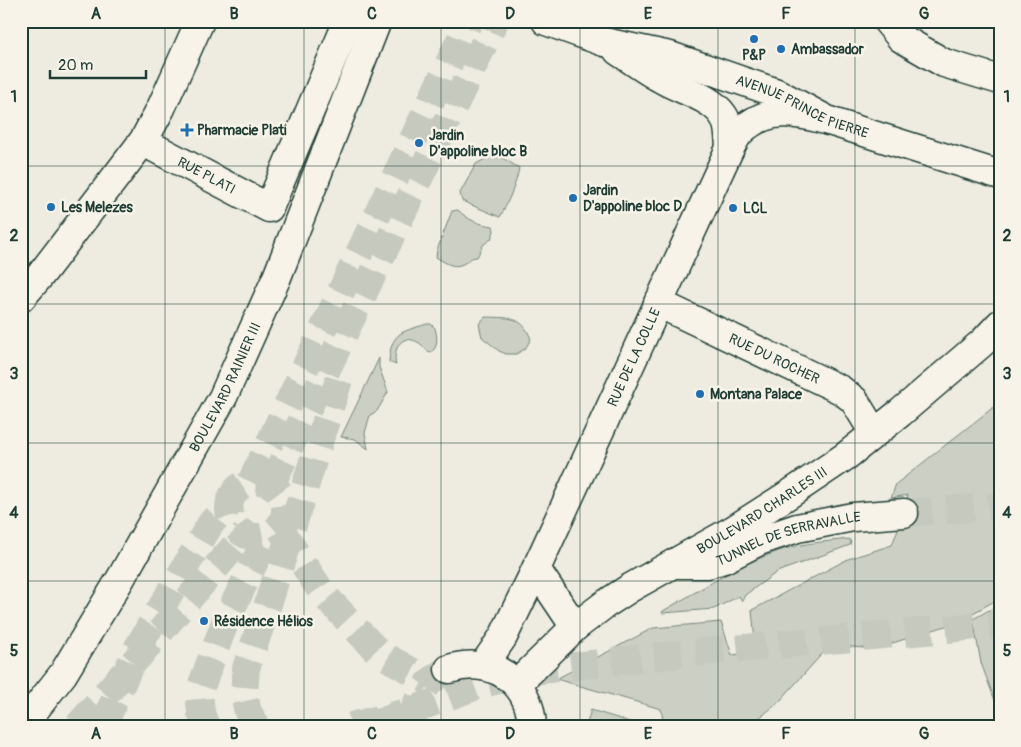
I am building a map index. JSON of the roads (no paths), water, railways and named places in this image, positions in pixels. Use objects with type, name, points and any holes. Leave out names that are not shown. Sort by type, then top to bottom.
[{"type":"main road","points":[[21,298],[39,278],[144,140],[161,108],[200,21]]},
{"type":"main road","name":"RUE PLATI","points":[[144,140],[155,148],[269,208],[348,21]]},
{"type":"main road","name":"BOULEVARD RAINIER III","points":[[22,726],[63,674],[121,578],[224,397],[277,277],[377,21]]},
{"type":"main road","name":"AVENUE PRINCE PIERRE","points":[[546,21],[604,42],[670,56],[778,93],[828,120],[1000,175]]},
{"type":"main road","points":[[887,21],[901,38],[944,63],[1000,80]]},
{"type":"main road","name":"AVENUE PRINCE PIERRE","points":[[604,42],[661,79],[714,105],[723,115],[729,128],[730,148]]},
{"type":"main road","name":"RUE DE LA COLLE","points":[[483,666],[503,637],[536,569],[730,148],[740,133],[753,121],[769,114],[789,112],[828,120]]},
{"type":"main road","name":"RUE DU ROCHER","points":[[658,303],[841,390],[854,400],[874,433]]},
{"type":"main road","name":"BOULEVARD CHARLES III","points":[[517,684],[575,626],[604,605],[630,588],[733,530],[846,456],[983,342],[1000,324]]},
{"type":"main road","name":"TUNNEL DE SERRAVALLE","points":[[673,564],[708,564],[724,559],[759,541],[797,528],[853,517],[904,513]]},
{"type":"main road","points":[[536,569],[575,626]]},
{"type":"main road","points":[[449,669],[466,665],[483,666],[501,672],[517,684],[528,703],[532,726]]},
{"type":"tunnel","points":[[251,482],[469,21]]},
{"type":"tunnel","points":[[271,485],[495,21]]},
{"type":"tunnel","points":[[257,726],[248,712],[244,694],[246,668],[341,373]]},
{"type":"tunnel","points":[[257,481],[268,483],[277,489],[283,498],[285,509],[283,520],[277,529],[268,535],[257,537],[246,535],[237,529],[231,520],[229,509],[231,498],[237,489],[246,483],[257,481]]},
{"type":"tunnel","points":[[103,726],[138,647],[211,523],[230,503]]},
{"type":"tunnel","points":[[904,513],[1000,506]]},
{"type":"tunnel","points":[[281,530],[323,594],[378,652],[430,682]]},
{"type":"tunnel","points":[[78,726],[245,534]]},
{"type":"tunnel","points":[[206,726],[201,713],[199,692],[226,620],[268,535]]},
{"type":"tunnel","points":[[370,726],[482,684],[541,670],[660,656],[1000,624]]},
{"type":"tunnel","points":[[412,726],[417,701],[425,687],[444,672]]},
{"type":"tunnel","points":[[351,726],[403,713]]},
{"type":"place","name":"P&P","points":[[754,39]]},
{"type":"place","name":"Ambassador","points":[[781,49]]},
{"type":"place","name":"Pharmacie Plati","points":[[187,130]]},
{"type":"place","name":"Jardin D'appoline bloc B","points":[[419,143]]},
{"type":"place","name":"Jardin D'appoline bloc D","points":[[573,198]]},
{"type":"place","name":"Les Melezes","points":[[51,207]]},
{"type":"place","name":"LCL","points":[[733,208]]},
{"type":"place","name":"Montana Palace","points":[[700,394]]},
{"type":"place","name":"Résidence Hélios","points":[[204,621]]}]
